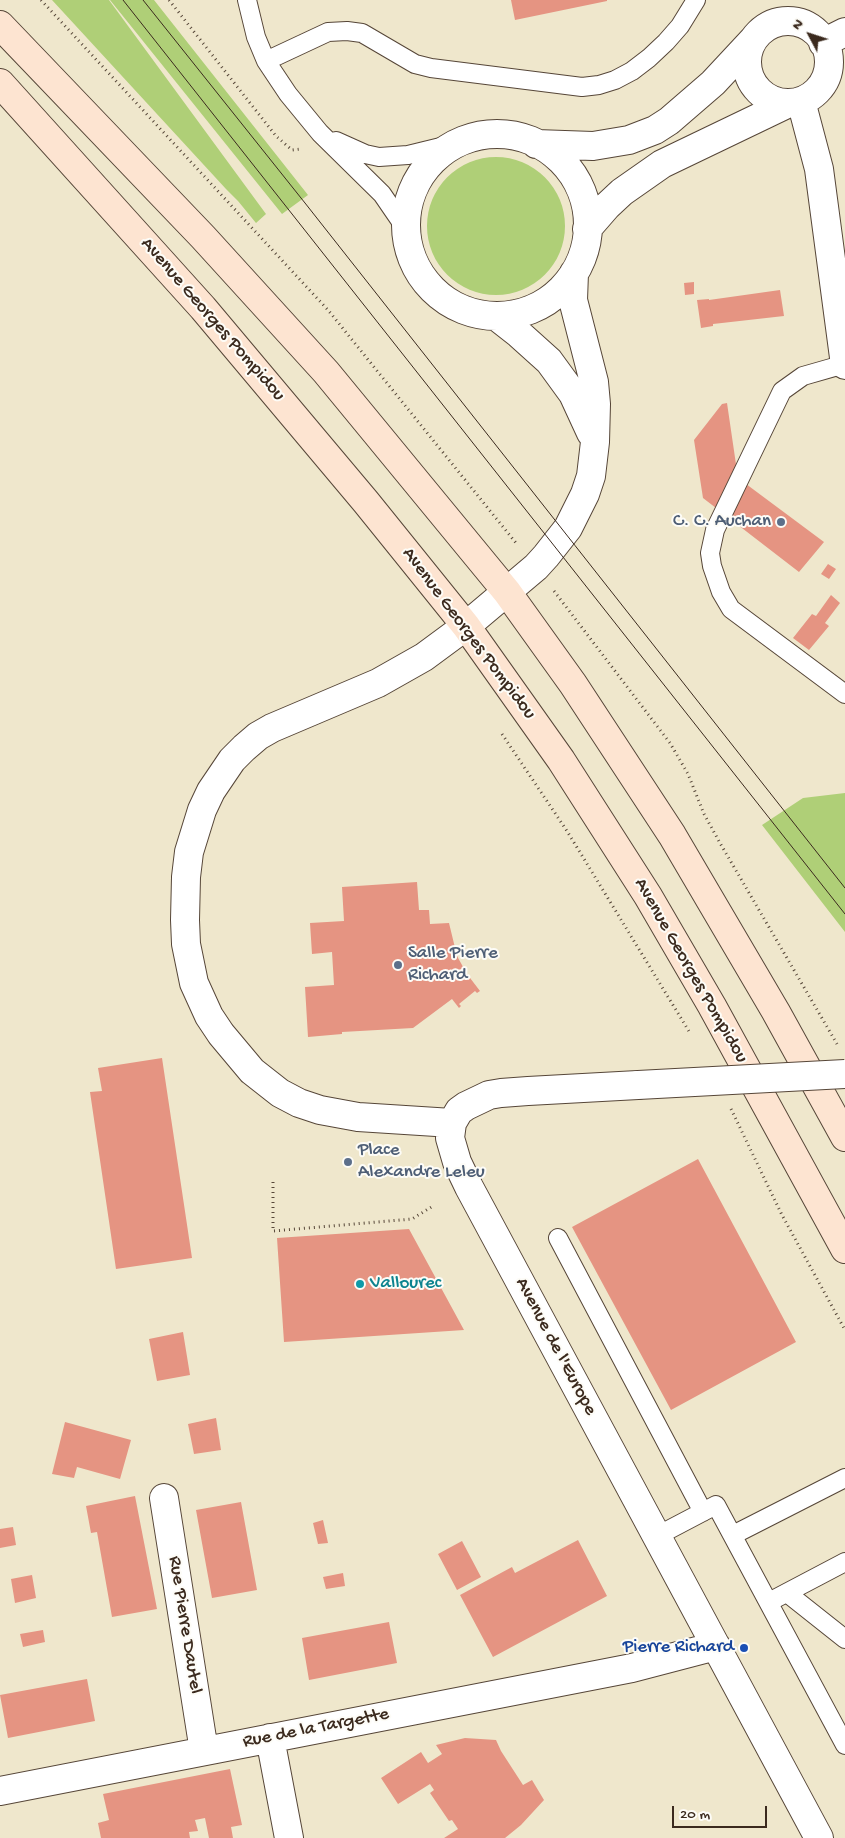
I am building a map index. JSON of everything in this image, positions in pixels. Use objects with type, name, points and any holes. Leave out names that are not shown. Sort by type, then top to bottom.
[{"type":"main road","points":[[0,25],[203,238],[320,365],[507,592],[573,684],[672,835],[754,974],[845,1137]]},
{"type":"main road","name":"Avenue Georges Pompidou","points":[[0,83],[209,315],[378,517],[466,626],[561,760],[648,896],[712,1006],[845,1249]]},
{"type":"street","points":[[536,144],[593,146],[629,140],[655,130],[669,121],[713,83],[761,31],[776,23],[791,11],[803,24],[813,30],[834,37],[825,77],[815,92],[662,164],[622,192],[587,228]]},
{"type":"street","points":[[754,39],[749,50],[747,62],[748,74],[753,84],[761,93],[771,99],[795,102]]},
{"type":"street","points":[[795,102],[820,169],[845,364]]},
{"type":"street","points":[[497,134],[520,138],[536,144],[556,156],[572,174],[584,200],[587,228],[584,252],[574,273],[559,291],[541,305],[519,314],[496,316],[474,314],[445,301],[429,287],[412,260],[408,244],[406,229],[408,205],[411,194],[419,179],[438,156],[457,143],[479,136],[497,134]]},
{"type":"street","points":[[574,273],[573,300],[594,382],[596,404],[595,442],[591,476],[585,494],[568,528],[546,556],[507,592],[424,657],[378,683],[286,721],[258,736],[232,760],[221,774],[202,810],[189,852],[184,901],[186,944],[194,983],[209,1016],[226,1041],[252,1071],[280,1093],[299,1103],[320,1110],[358,1117],[452,1123],[459,1111],[466,1106],[489,1095],[501,1093],[845,1074]]},
{"type":"street","points":[[496,316],[549,360],[562,376],[583,413],[595,442]]},
{"type":"street","name":"Avenue de l'Europe","points":[[452,1123],[450,1138],[463,1175],[819,1838]]},
{"type":"street","name":"Rue Pierre Dautel","points":[[164,1498],[204,1751]]},
{"type":"street","name":"Rue de la Targette","points":[[0,1791],[632,1668],[716,1646]]},
{"type":"street","points":[[270,1738],[288,1838]]},
{"type":"lane","points":[[247,0],[256,37],[266,61],[288,94],[320,133],[382,194],[406,229]]},
{"type":"lane","points":[[266,61],[328,32],[347,31],[362,33],[415,64],[431,68],[582,87],[599,85],[615,80],[632,71],[649,58],[680,26],[696,0]]},
{"type":"lane","points":[[320,133],[365,154],[379,157],[408,155],[457,143]]},
{"type":"lane","points":[[845,364],[803,376],[782,391],[715,530],[710,553],[712,566],[721,592],[731,609],[845,694]]},
{"type":"lane","points":[[558,1238],[703,1512]]},
{"type":"lane","points":[[733,1536],[845,1478]]},
{"type":"lane","points":[[657,1536],[716,1505],[845,1745]]},
{"type":"lane","points":[[769,1602],[845,1562]]},
{"type":"lane","points":[[787,1593],[845,1639]]},
{"type":"path","points":[[169,0],[284,145],[292,150],[301,149],[320,133]]},
{"type":"path","points":[[501,732],[571,838],[692,1036]]},
{"type":"path","points":[[728,1104],[778,1207],[845,1330]]},
{"type":"path","points":[[273,1182],[273,1232],[412,1219],[433,1206]]},
{"type":"green space","points":[[52,0],[109,0],[266,214],[256,223],[238,201]]},
{"type":"green space","points":[[110,0],[154,0],[308,195],[282,214]]},
{"type":"green space","points":[[496,157],[522,162],[545,177],[560,200],[565,226],[560,252],[545,275],[522,290],[496,295],[470,290],[447,275],[432,252],[427,226],[432,200],[447,177],[470,162]]},
{"type":"green space","points":[[845,793],[845,932],[762,825],[803,798]]},
{"type":"building","points":[[511,0],[607,0],[607,1],[515,20]]},
{"type":"building","points":[[694,282],[694,294],[685,295],[684,283]]},
{"type":"building","points":[[780,290],[784,316],[713,324],[713,326],[701,328],[697,300]]},
{"type":"building","points":[[727,403],[738,478],[824,542],[799,572],[703,498],[694,440],[722,404]]},
{"type":"building","points":[[828,564],[836,569],[829,579],[821,574]]},
{"type":"building","points":[[831,595],[840,603],[825,623],[829,626],[809,650],[793,638],[812,614],[816,616]]},
{"type":"building","name":"Salle Pierre Richard","points":[[417,882],[419,910],[429,910],[430,924],[449,923],[457,956],[467,974],[480,991],[477,993],[475,991],[459,1004],[461,1006],[459,1008],[452,999],[413,1028],[342,1032],[342,1034],[308,1037],[305,987],[334,985],[332,952],[312,954],[310,923],[344,921],[342,887]]},
{"type":"building","points":[[162,1058],[192,1258],[116,1269],[90,1092],[102,1091],[98,1068]]},
{"type":"building","points":[[698,1159],[796,1342],[671,1410],[572,1227]]},
{"type":"building","name":"Vallourec","points":[[409,1229],[464,1330],[284,1342],[277,1238]]},
{"type":"building","points":[[183,1332],[190,1375],[157,1381],[149,1339]]},
{"type":"building","points":[[216,1418],[221,1450],[194,1454],[188,1424]]},
{"type":"building","points":[[65,1422],[131,1440],[120,1479],[77,1467],[74,1478],[52,1474]]},
{"type":"building","points":[[135,1496],[157,1609],[112,1617],[97,1532],[91,1533],[86,1506]]},
{"type":"building","points":[[241,1502],[257,1590],[212,1598],[196,1510]]},
{"type":"building","points":[[323,1520],[328,1543],[318,1544],[313,1523]]},
{"type":"building","points":[[13,1527],[16,1545],[0,1548],[0,1529]]},
{"type":"building","points":[[578,1540],[607,1596],[493,1657],[460,1595],[512,1567],[515,1573]]},
{"type":"building","points":[[462,1541],[481,1577],[457,1590],[438,1554]]},
{"type":"building","points":[[343,1573],[345,1586],[326,1589],[323,1577]]},
{"type":"building","points":[[32,1575],[36,1598],[15,1603],[11,1579]]},
{"type":"building","points":[[389,1622],[397,1663],[309,1680],[302,1638]]},
{"type":"building","points":[[43,1630],[45,1642],[23,1647],[20,1634]]},
{"type":"building","points":[[87,1679],[95,1721],[8,1738],[0,1695]]},
{"type":"building","points":[[465,1738],[496,1740],[523,1785],[532,1780],[544,1800],[521,1825],[505,1838],[444,1838],[458,1829],[452,1820],[449,1821],[430,1793],[434,1790],[430,1784],[398,1804],[381,1778],[421,1752],[428,1763],[442,1754],[436,1745]]},
{"type":"building","points":[[230,1769],[242,1825],[231,1827],[233,1838],[209,1838],[205,1818],[195,1820],[198,1831],[189,1832],[190,1838],[101,1838],[98,1823],[109,1820],[103,1794]]},
{"type":"tram line","points":[[123,0],[845,914]]},
{"type":"tram line","points":[[143,0],[845,888]]},
{"type":"place","name":"C. C. Auchan","points":[[781,522]]},
{"type":"place","name":"Salle Pierre Richard","points":[[398,965]]},
{"type":"place","name":"Place Alexandre Leleu","points":[[348,1162]]},
{"type":"place","name":"Vallourec","points":[[360,1284]]},
{"type":"place","name":"Pierre Richard","points":[[744,1648]]}]
